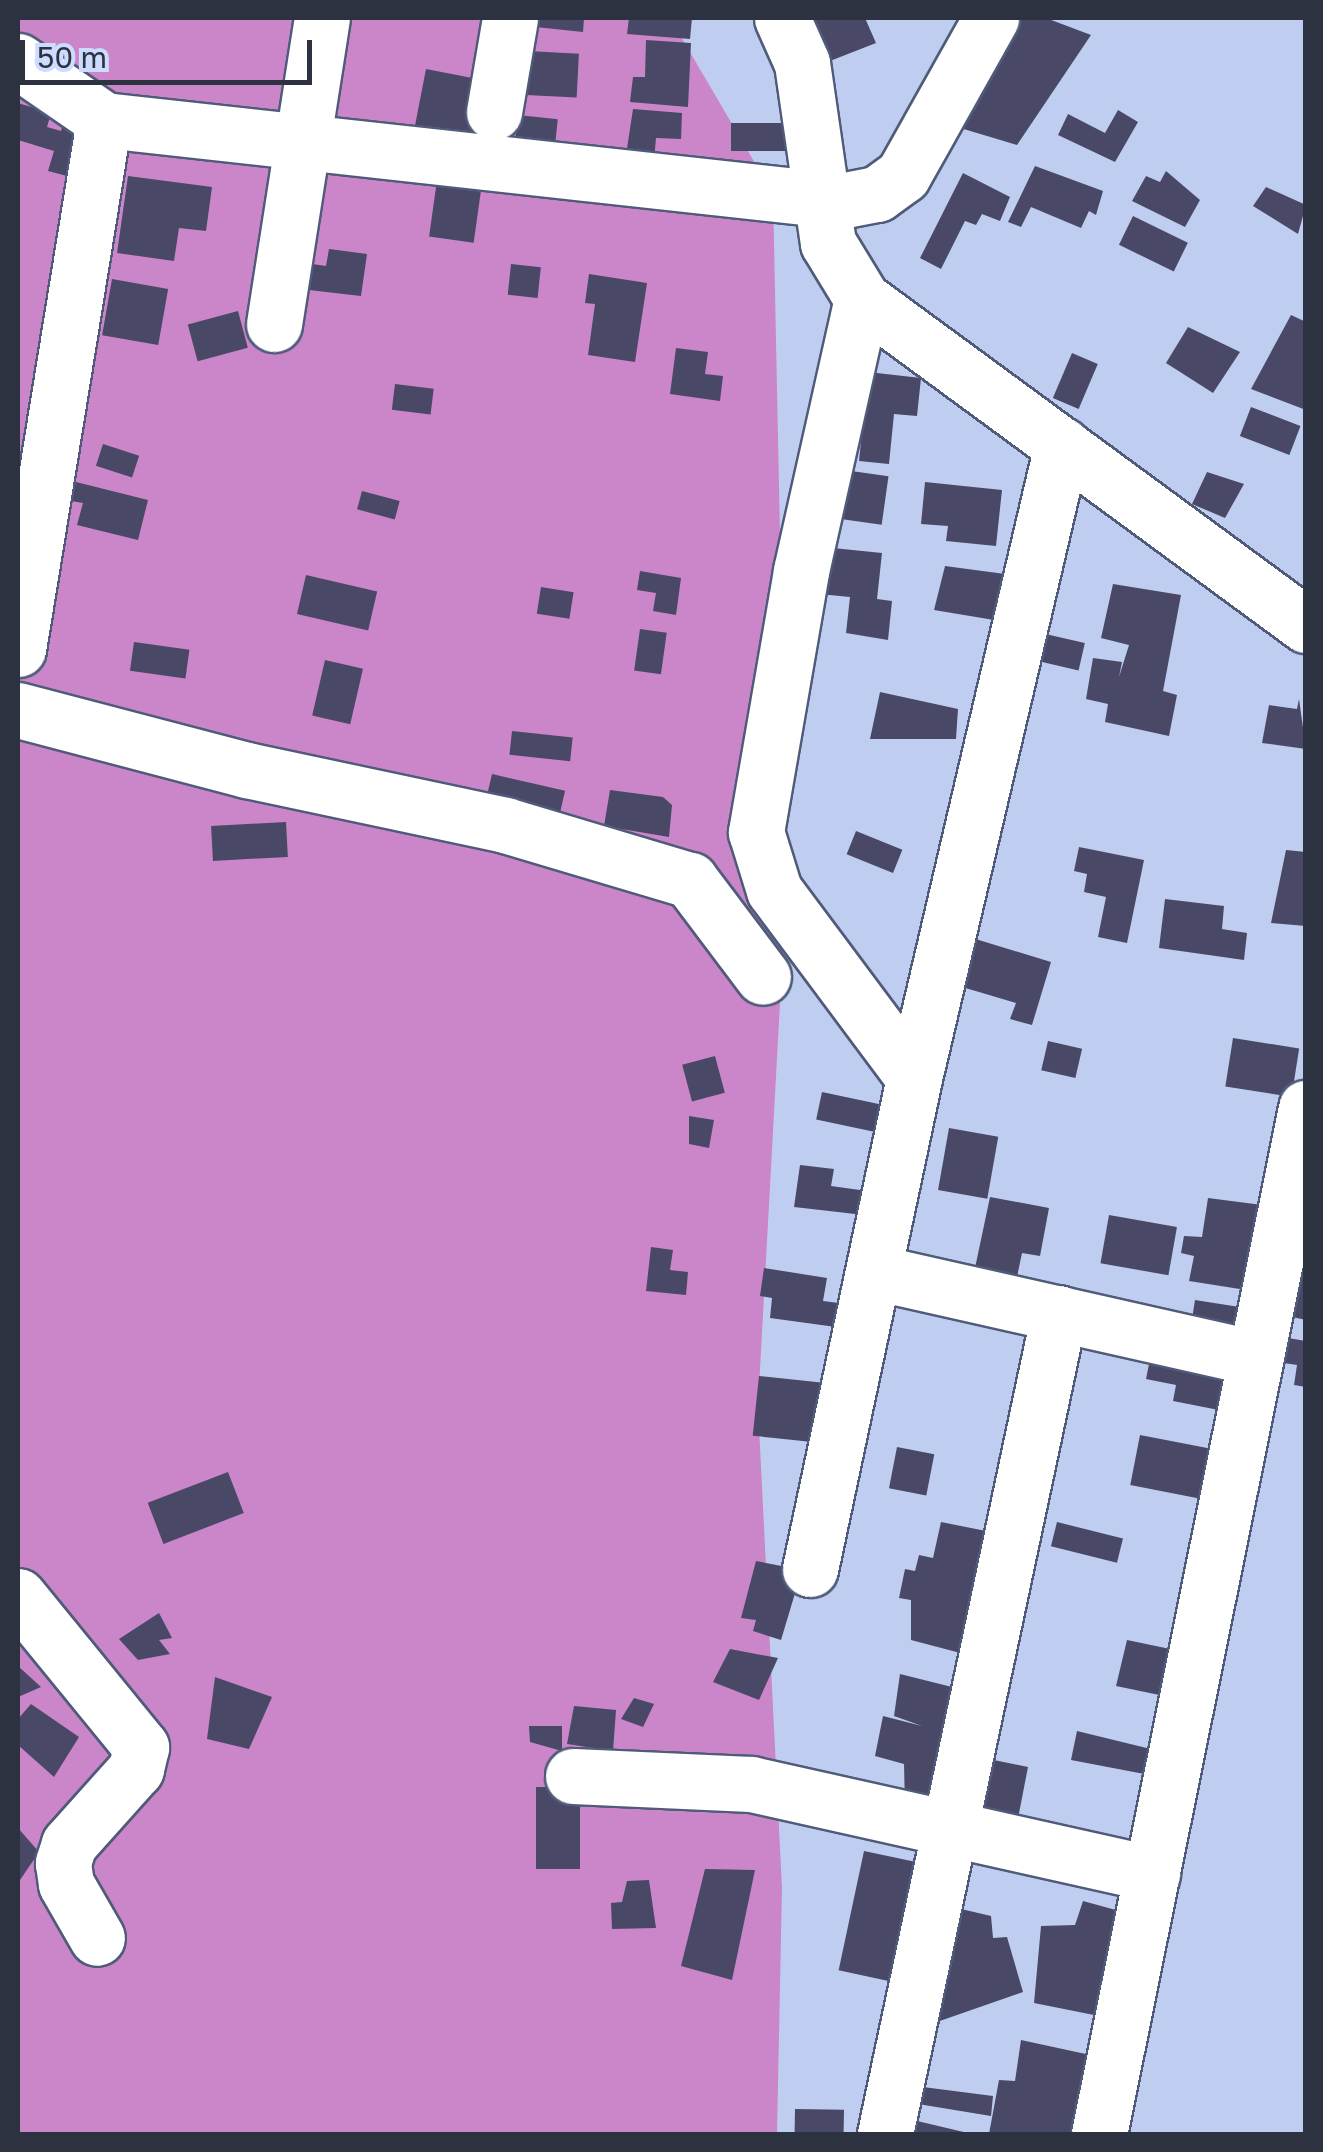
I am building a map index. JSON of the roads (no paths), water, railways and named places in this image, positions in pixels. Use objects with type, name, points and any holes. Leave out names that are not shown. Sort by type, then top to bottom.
[{"type":"street","points":[[274,324],[322,18]]},
{"type":"street","points":[[494,112],[510,18]]},
{"type":"street","points":[[782,18],[802,63],[828,242],[862,299],[1306,626]]},
{"type":"street","points":[[18,61],[104,120],[304,145],[859,199],[903,175],[991,18]]},
{"type":"street","points":[[18,648],[104,120]]},
{"type":"street","points":[[862,299],[801,572],[756,832],[774,890],[914,1078]]},
{"type":"street","points":[[810,1569],[914,1078],[1062,446]]},
{"type":"street","points":[[18,710],[247,770],[505,825],[690,880],[763,977]]},
{"type":"street","points":[[1099,2134],[1306,1108]]},
{"type":"street","points":[[874,1272],[1255,1358]]},
{"type":"street","points":[[885,2134],[944,1828],[1059,1313]]},
{"type":"street","points":[[18,1596],[141,1746],[136,1769],[69,1844],[63,1863],[97,1938]]},
{"type":"street","points":[[573,1776],[752,1784],[1152,1874]]}]
